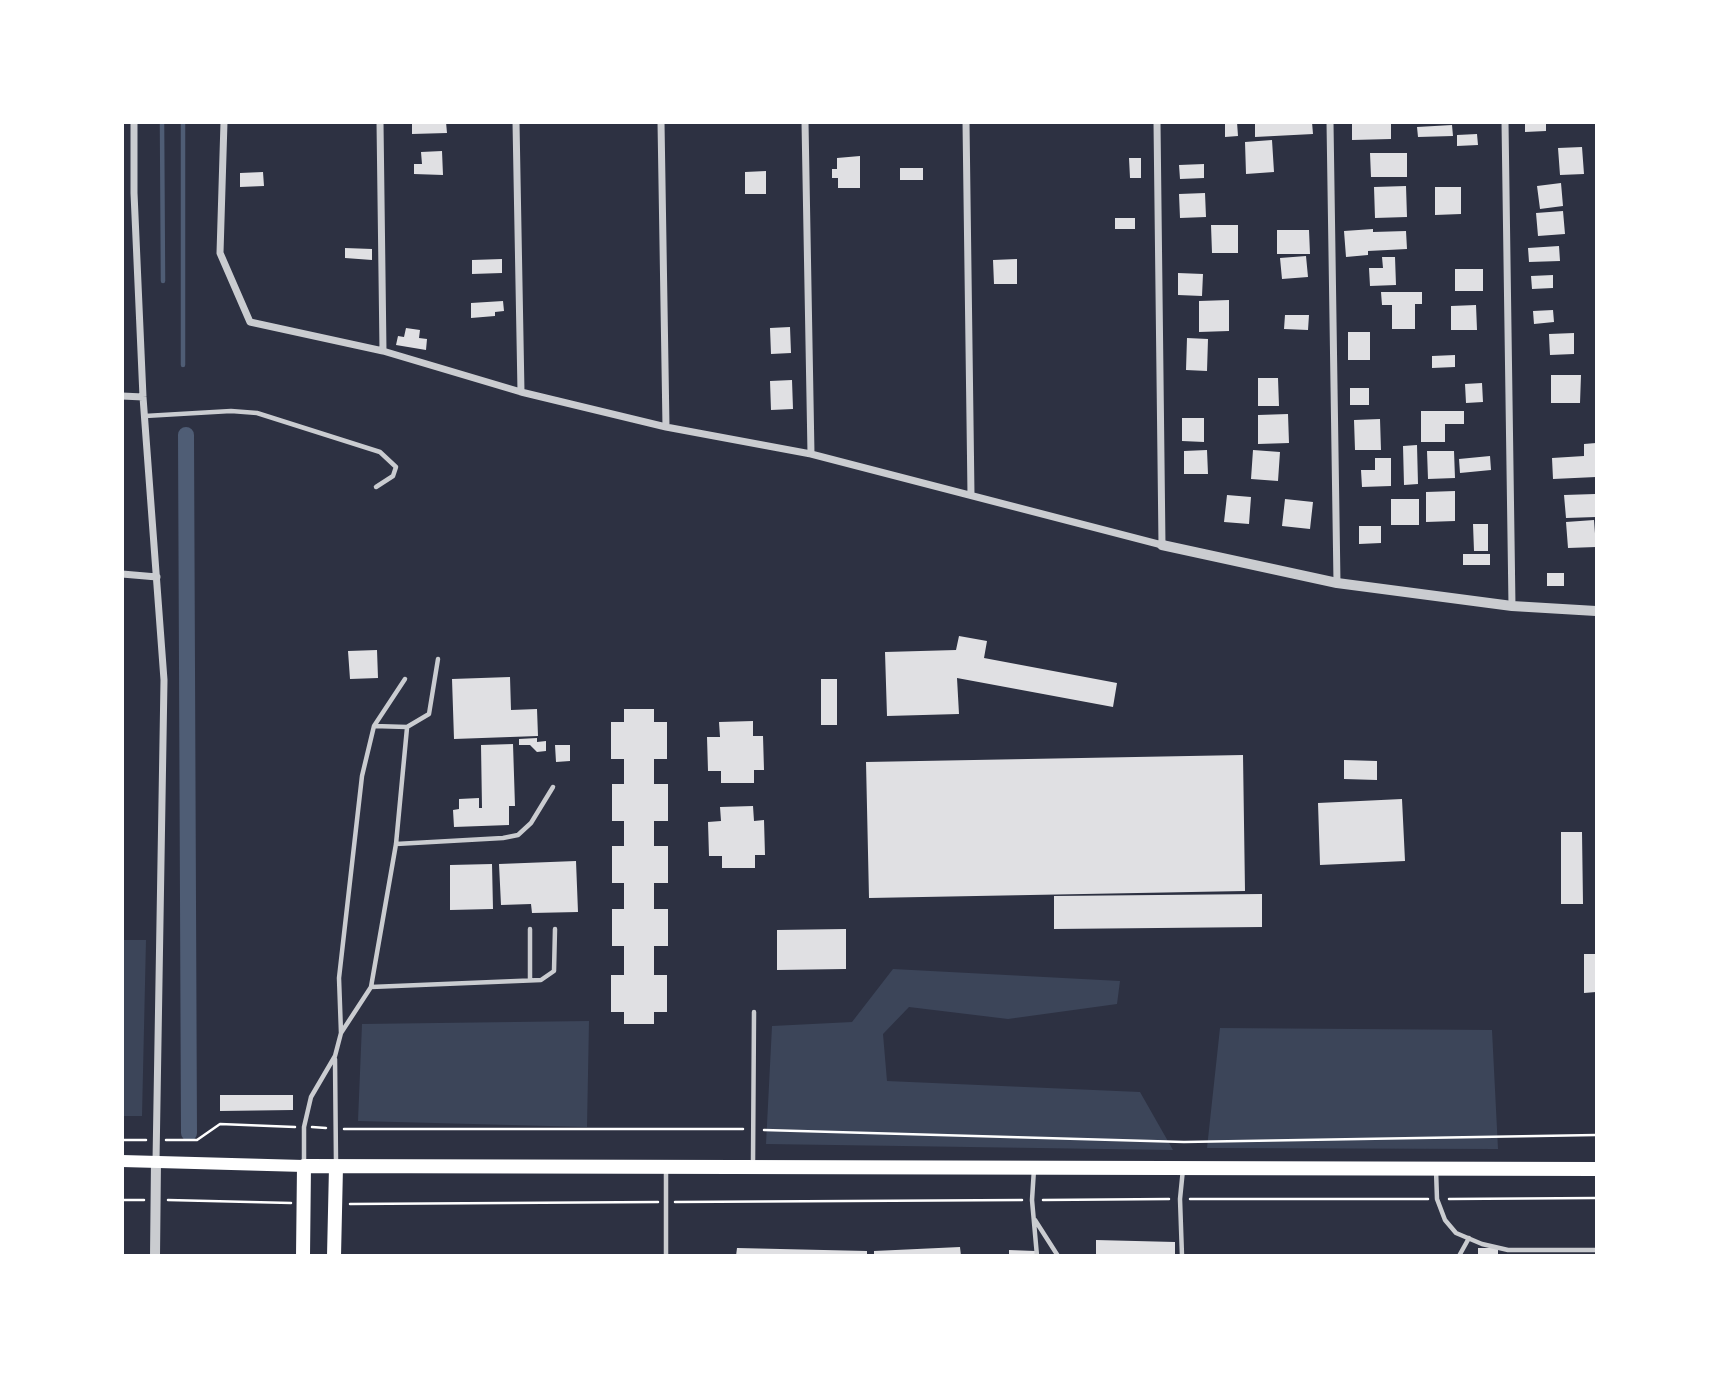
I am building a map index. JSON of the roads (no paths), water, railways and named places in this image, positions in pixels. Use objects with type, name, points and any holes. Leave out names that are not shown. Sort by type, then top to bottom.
[{"type":"main road","points":[[122,1161],[336,1167],[1597,1169]]},
{"type":"main road","points":[[303,1255],[304,1166]]},
{"type":"main road","points":[[334,1255],[336,1167]]},
{"type":"street","points":[[134,122],[143,380],[164,680],[155,1255]]},
{"type":"street","points":[[224,122],[220,253],[250,322],[383,351],[521,392],[666,426],[811,454],[1162,545],[1337,583],[1512,606],[1597,611]]},
{"type":"street","points":[[380,122],[383,351]]},
{"type":"street","points":[[516,122],[521,392]]},
{"type":"street","points":[[661,122],[666,426]]},
{"type":"street","points":[[805,122],[811,454]]},
{"type":"street","points":[[966,122],[971,495]]},
{"type":"street","points":[[1157,122],[1162,545]]},
{"type":"street","points":[[1330,122],[1337,583]]},
{"type":"street","points":[[1505,122],[1512,606]]},
{"type":"street","points":[[122,396],[144,397]]},
{"type":"street","points":[[122,574],[157,577]]},
{"type":"lane","points":[[145,416],[231,411],[257,413],[380,452],[396,467],[393,476],[376,487]]},
{"type":"lane","points":[[374,726],[407,727],[429,714],[438,659]]},
{"type":"lane","points":[[304,1166],[304,1127],[312,1097],[335,1056],[341,1033],[340,978],[362,776],[374,726],[405,679]]},
{"type":"lane","points":[[341,1033],[371,987],[396,844],[407,727]]},
{"type":"lane","points":[[396,844],[518,835],[531,823],[553,787]]},
{"type":"lane","points":[[530,929],[530,980]]},
{"type":"lane","points":[[371,987],[541,980],[554,971],[555,929]]},
{"type":"lane","points":[[753,1168],[754,1012]]},
{"type":"lane","points":[[335,1056],[338,1129],[336,1167]]},
{"type":"lane","points":[[666,1167],[666,1255]]},
{"type":"lane","points":[[1034,1168],[1032,1200],[1037,1255]]},
{"type":"lane","points":[[1182,1255],[1180,1199],[1183,1169]]},
{"type":"lane","points":[[1436,1169],[1437,1199],[1445,1220],[1456,1233],[1508,1250],[1597,1250]]},
{"type":"lane","points":[[1035,1219],[1058,1255]]},
{"type":"lane","points":[[1459,1255],[1469,1238]]},
{"type":"waterway","points":[[162,122],[163,281]]},
{"type":"waterway","points":[[183,122],[183,365]]},
{"type":"waterway","points":[[186,435],[189,1133]]}]
